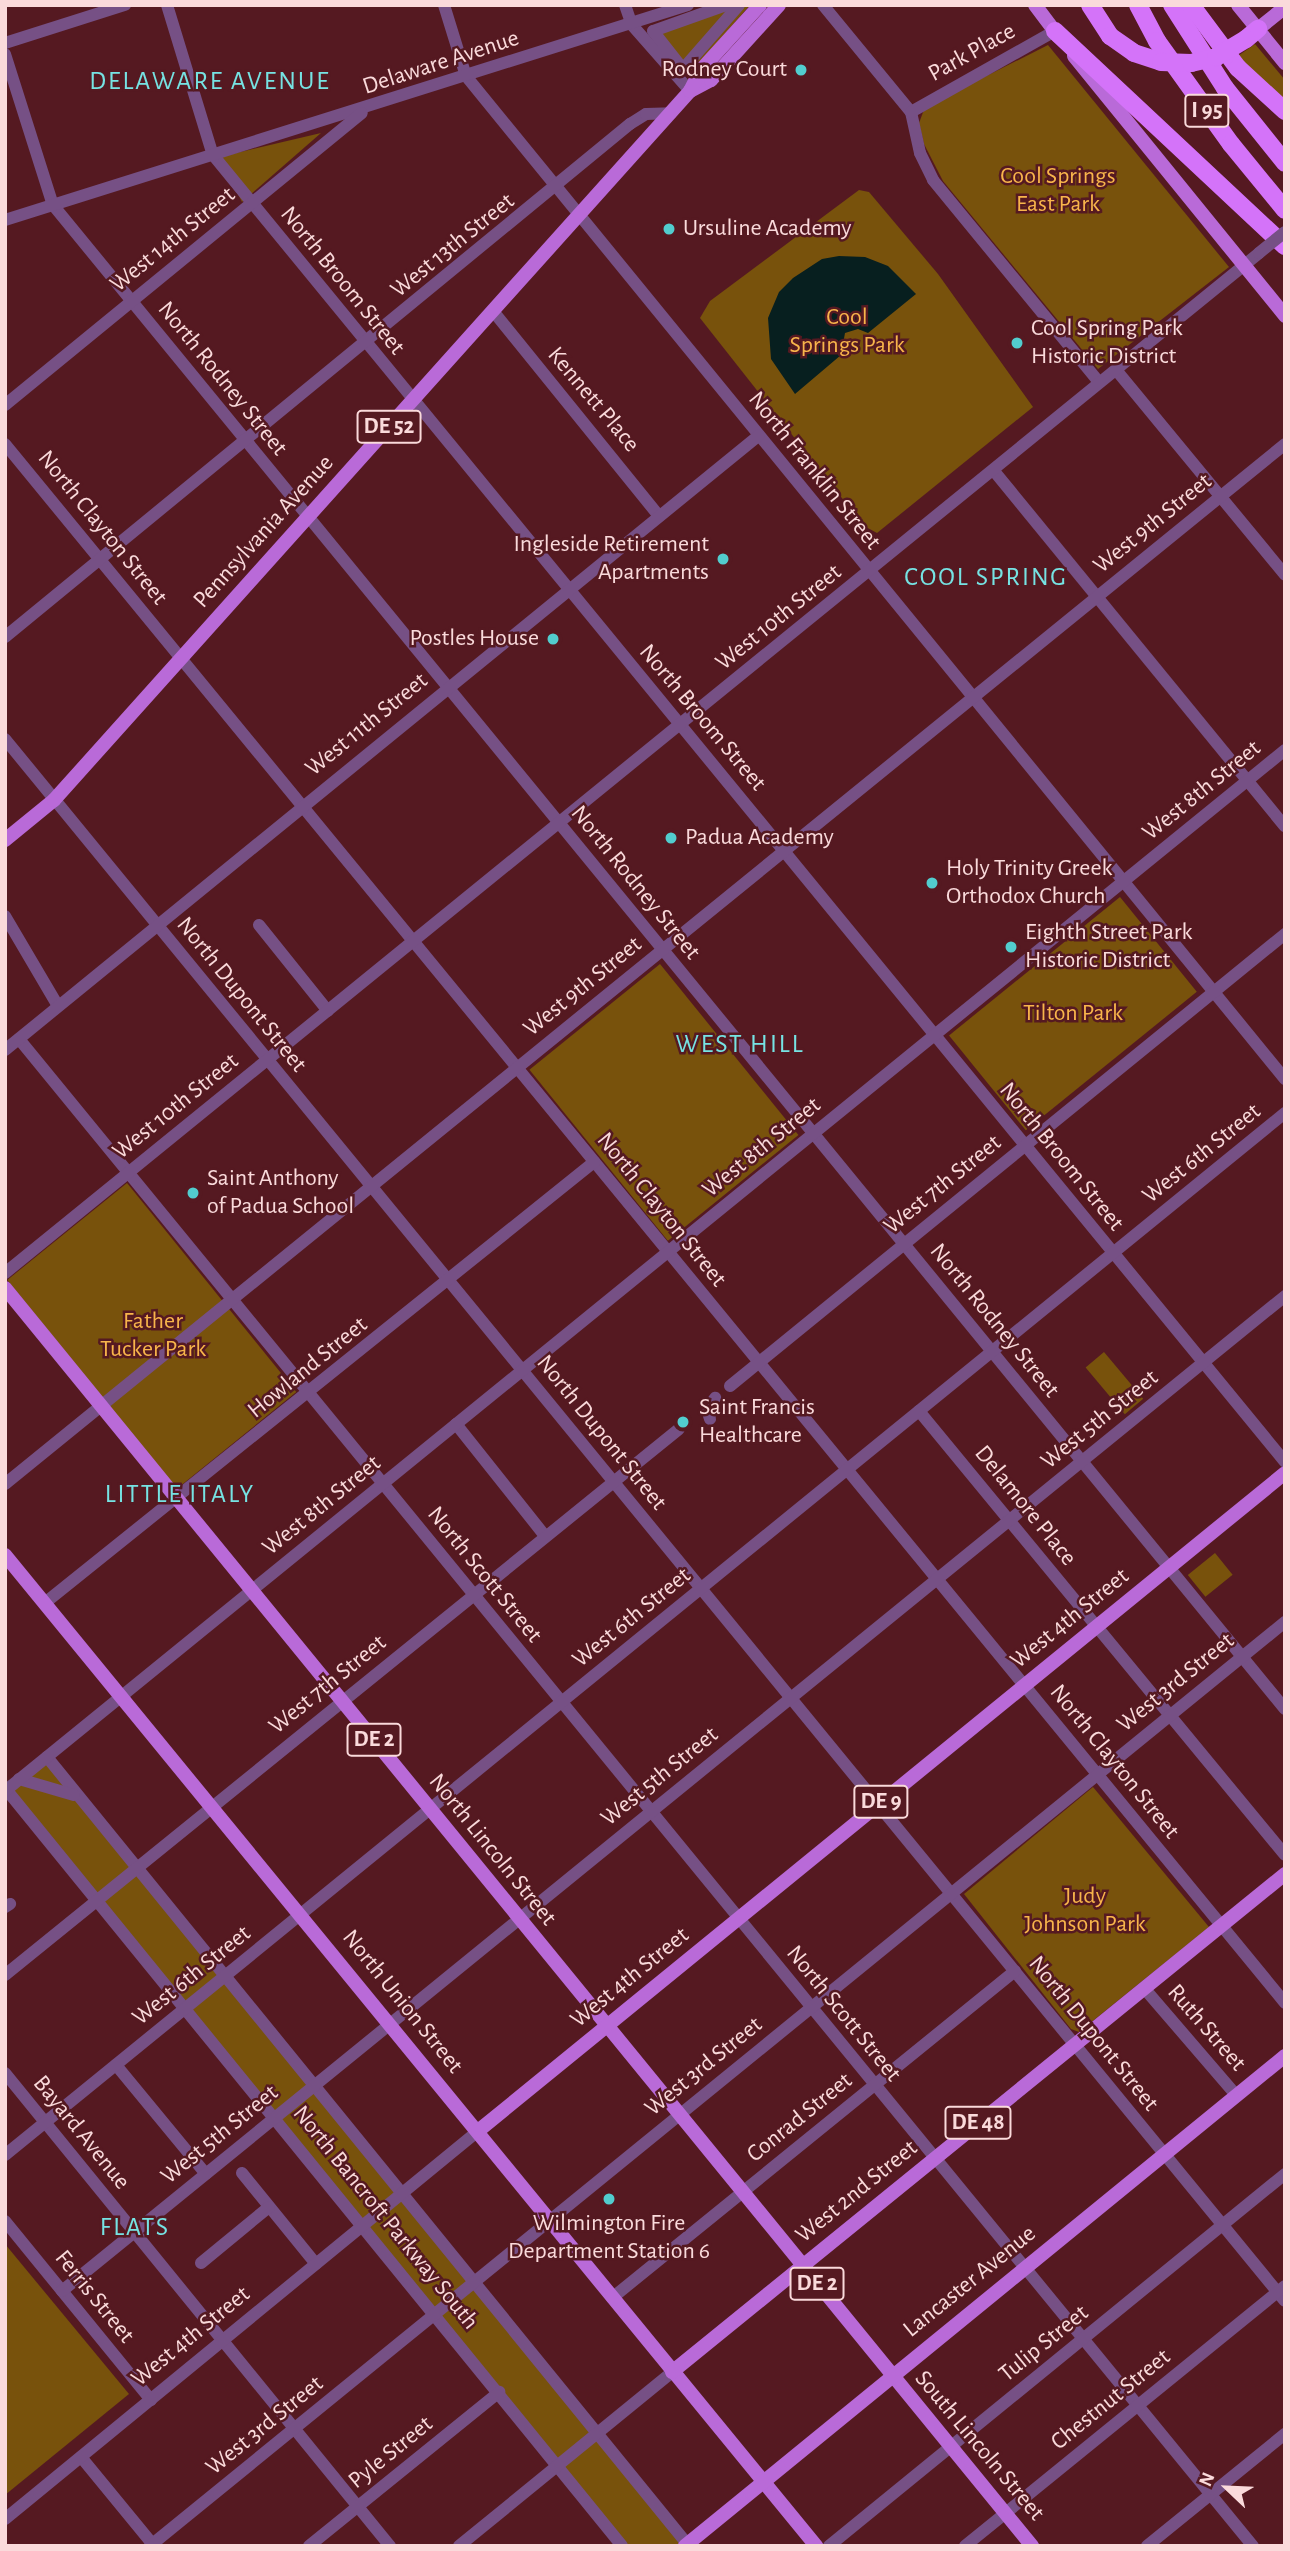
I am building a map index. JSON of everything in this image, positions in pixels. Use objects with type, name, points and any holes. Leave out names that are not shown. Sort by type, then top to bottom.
[{"type":"highway","points":[[1090,5],[1111,36],[1134,53],[1161,62],[1191,63],[1216,57],[1252,34]]},
{"type":"highway","name":"I 95","points":[[1138,5],[1157,41],[1231,144],[1285,210]]},
{"type":"highway","name":"I 95","points":[[1172,5],[1218,78],[1285,163]]},
{"type":"highway","points":[[1191,5],[1231,60],[1285,111]]},
{"type":"highway","points":[[1055,31],[1099,67],[1285,246]]},
{"type":"main road","name":"Pennsylvania Avenue","points":[[5,841],[54,800],[691,91],[701,71],[760,5]]},
{"type":"main road","name":"Pennsylvania Avenue","points":[[691,91],[711,80],[779,5]]},
{"type":"main road","points":[[1035,5],[1285,316]]},
{"type":"main road","points":[[1238,5],[1252,34],[1285,63]]},
{"type":"main road","points":[[1252,34],[1285,7]]},
{"type":"main road","name":"North Lincoln Street","points":[[5,1288],[891,2375]]},
{"type":"main road","name":"West 4th Street","points":[[478,2131],[1285,1473]]},
{"type":"main road","name":"North Union Street","points":[[5,1555],[816,2546]]},
{"type":"main road","name":"West 2nd Street","points":[[672,2372],[1285,1874]]},
{"type":"main road","name":"Lancaster Avenue","points":[[687,2545],[762,2480],[1285,2056]]},
{"type":"main road","name":"South Lincoln Street","points":[[891,2375],[1032,2546]]},
{"type":"street","points":[[5,43],[125,5]]},
{"type":"street","name":"North Broom Street","points":[[167,5],[214,155],[366,344],[1285,1462]]},
{"type":"street","name":"North Franklin Street","points":[[444,5],[466,76],[1285,1079]]},
{"type":"street","points":[[625,5],[632,25],[691,91]]},
{"type":"street","name":"Delaware Avenue","points":[[5,220],[632,25],[688,5]]},
{"type":"street","points":[[726,5],[653,31],[683,69],[739,5]]},
{"type":"street","points":[[824,5],[911,112],[920,153],[933,180],[1099,382]]},
{"type":"street","name":"Park Place","points":[[911,112],[1055,31]]},
{"type":"street","name":"North Rodney Street","points":[[5,54],[53,205],[1285,1709]]},
{"type":"street","name":"West 14th Street","points":[[5,405],[367,108]]},
{"type":"street","name":"West 13th Street","points":[[5,637],[556,189],[636,120],[671,113]]},
{"type":"street","name":"West 10th Street","points":[[5,1273],[1285,232]]},
{"type":"street","name":"Kennett Place","points":[[493,311],[659,516]]},
{"type":"street","points":[[1117,371],[1285,575]]},
{"type":"street","name":"West 11th Street","points":[[5,1049],[758,436]]},
{"type":"street","name":"North Clayton Street","points":[[5,444],[1285,2003]]},
{"type":"street","name":"West 9th Street","points":[[5,1484],[1285,444]]},
{"type":"street","points":[[994,471],[1285,826]]},
{"type":"street","name":"North Dupont Street","points":[[5,739],[1223,2226],[1282,2293]]},
{"type":"street","name":"West 8th Street","points":[[6,1790],[1285,751]]},
{"type":"street","points":[[5,916],[58,1006]]},
{"type":"street","points":[[259,925],[328,1011]]},
{"type":"street","name":"West 7th Street","points":[[730,1386],[1285,934]]},
{"type":"street","name":"North Scott Street","points":[[19,1039],[1253,2546]]},
{"type":"street","name":"West 6th Street","points":[[5,2155],[1285,1113]]},
{"type":"street","name":"Howland Street","points":[[46,1602],[177,1500],[594,1162]]},
{"type":"street","name":"West 5th Street","points":[[62,2291],[1285,1296]]},
{"type":"street","points":[[710,1419],[708,1409],[715,1398]]},
{"type":"street","name":"Delamore Place","points":[[919,1411],[1285,1855]]},
{"type":"street","points":[[456,1424],[545,1536]]},
{"type":"street","name":"West 7th Street","points":[[5,1975],[679,1429]]},
{"type":"street","name":"West 3rd Street","points":[[152,2545],[1285,1622]]},
{"type":"street","name":"North Bancroft Parkway South","points":[[47,1757],[74,1795],[403,2193],[687,2545]]},
{"type":"street","points":[[19,1779],[74,1795]]},
{"type":"street","name":"North Bancroft Parkway South","points":[[6,1790],[436,2313],[622,2546]]},
{"type":"street","name":"Conrad Street","points":[[612,2298],[1015,1971]]},
{"type":"street","name":"Ruth Street","points":[[1144,1988],[1236,2095]]},
{"type":"street","points":[[116,2064],[206,2174]]},
{"type":"street","name":"Bayard Avenue","points":[[5,2073],[390,2546]]},
{"type":"street","name":"West 4th Street","points":[[5,2519],[478,2131]]},
{"type":"street","points":[[242,2173],[316,2264]]},
{"type":"street","name":"Tulip Street","points":[[829,2546],[1285,2174]]},
{"type":"street","points":[[201,2263],[269,2207]]},
{"type":"street","name":"Ferris Street","points":[[5,2221],[151,2400]]},
{"type":"street","name":"Chestnut Street","points":[[965,2546],[1282,2293]]},
{"type":"street","name":"West 2nd Street","points":[[459,2546],[672,2372]]},
{"type":"street","name":"Pyle Street","points":[[309,2546],[499,2392]]},
{"type":"street","points":[[1147,2546],[1285,2434]]},
{"type":"street","points":[[81,2457],[152,2545]]},
{"type":"green space","points":[[713,5],[750,5],[694,69],[686,72],[649,27]]},
{"type":"green space","points":[[1255,44],[1285,80],[1285,102],[1238,56]]},
{"type":"green space","name":"Cool Springs East Park","points":[[1048,45],[1229,267],[1098,369],[943,181],[924,144],[919,123],[925,107]]},
{"type":"green space","points":[[321,133],[242,202],[219,157]]},
{"type":"green space","name":"Cool Springs Park","points":[[859,190],[869,192],[938,274],[1033,407],[877,533],[864,526],[700,318],[710,301]]},
{"type":"green space","name":"Tilton Park","points":[[1120,897],[1197,992],[1026,1130],[949,1035]]},
{"type":"green space","points":[[660,964],[798,1135],[668,1241],[529,1070]]},
{"type":"green space","name":"Father Tucker Park","points":[[127,1183],[296,1392],[177,1489],[7,1280]]},
{"type":"green space","points":[[1104,1352],[1143,1399],[1125,1414],[1086,1367]]},
{"type":"green space","points":[[1215,1553],[1233,1575],[1205,1597],[1188,1575]]},
{"type":"green space","points":[[47,1757],[686,2546],[618,2546],[6,1790]]},
{"type":"green space","name":"Judy Johnson Park","points":[[1093,1787],[1209,1927],[1079,2032],[1071,2029],[964,1894]]},
{"type":"green space","points":[[5,2244],[129,2394],[5,2495]]},
{"type":"water","points":[[839,256],[865,257],[888,266],[916,294],[868,333],[858,329],[845,333],[841,355],[795,394],[771,359],[768,318],[779,292],[793,278],[822,259]]},
{"type":"place","name":"Rodney Court","points":[[801,70]]},
{"type":"place","name":"Ursuline Academy","points":[[669,229]]},
{"type":"place","name":"Cool Spring Park Historic District","points":[[1017,343]]},
{"type":"place","name":"Ingleside Retirement Apartments","points":[[723,559]]},
{"type":"place","name":"Postles House","points":[[553,639]]},
{"type":"place","name":"Padua Academy","points":[[671,838]]},
{"type":"place","name":"Holy Trinity Greek Orthodox Church","points":[[932,883]]},
{"type":"place","name":"Eighth Street Park Historic District","points":[[1011,947]]},
{"type":"place","name":"Saint Anthony of Padua School","points":[[193,1193]]},
{"type":"place","name":"Saint Francis Healthcare","points":[[683,1422]]},
{"type":"place","name":"Wilmington Fire Department Station 6","points":[[609,2199]]},
{"type":"district","name":"DELAWARE AVENUE","points":[[210,82]]},
{"type":"district","name":"COOL SPRING","points":[[986,578]]},
{"type":"district","name":"WEST HILL","points":[[740,1045]]},
{"type":"district","name":"LITTLE ITALY","points":[[180,1495]]},
{"type":"district","name":"FLATS","points":[[135,2228]]}]
